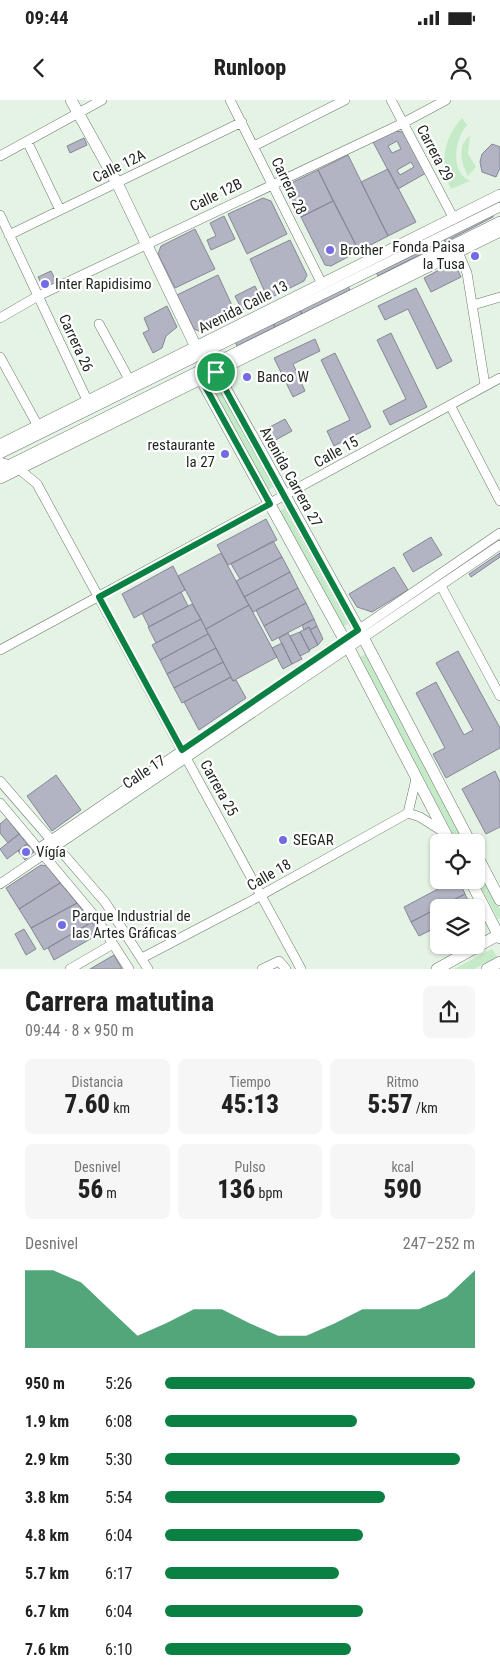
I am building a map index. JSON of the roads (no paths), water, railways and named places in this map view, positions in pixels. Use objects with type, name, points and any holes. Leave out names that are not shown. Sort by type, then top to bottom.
[{"type":"main road","name":"Avenida Carrera 27","points":[[70,100],[116,183],[199,351],[213,368],[361,635],[466,834]]},
{"type":"main road","name":"Avenida Calle 13","points":[[0,445],[38,426],[86,398],[199,351],[322,284],[500,195]]},
{"type":"main road","points":[[0,478],[7,467],[201,379],[213,368],[500,231]]},
{"type":"main road","name":"Avenida Carrera 27","points":[[201,379],[346,644],[446,834]]},
{"type":"main road","points":[[485,871],[500,900]]},
{"type":"main road","points":[[437,969],[500,936],[475,889]]},
{"type":"main road","points":[[488,969],[500,962]]},
{"type":"street","points":[[0,156],[102,100]]},
{"type":"street","name":"Carrera 28","points":[[230,100],[322,284]]},
{"type":"street","points":[[254,146],[345,100]]},
{"type":"street","name":"Carrera 29","points":[[391,100],[454,219]]},
{"type":"street","name":"Calle 12B","points":[[0,318],[38,296],[446,100]]},
{"type":"street","name":"Calle 12A","points":[[9,235],[242,122]]},
{"type":"street","points":[[27,141],[60,210]]},
{"type":"street","points":[[0,454],[199,351],[500,207]]},
{"type":"street","name":"Carrera 26","points":[[0,216],[86,398]]},
{"type":"street","points":[[7,467],[213,368],[500,221]]},
{"type":"street","points":[[458,252],[467,273],[485,385]]},
{"type":"street","points":[[473,305],[500,297]]},
{"type":"street","points":[[99,324],[130,381]]},
{"type":"street","points":[[0,358],[38,426]]},
{"type":"street","name":"Calle 15","points":[[0,650],[500,378]]},
{"type":"street","points":[[450,405],[500,501]]},
{"type":"street","name":"Carrera 25","points":[[7,467],[37,484],[300,966]]},
{"type":"street","name":"Calle 17","points":[[361,635],[500,533]]},
{"type":"street","name":"Calle 17","points":[[0,884],[182,750],[346,644],[441,586],[500,545]]},
{"type":"street","points":[[441,586],[496,678],[500,696]]},
{"type":"street","name":"Calle 17","points":[[54,843],[187,759],[346,644]]},
{"type":"street","points":[[416,779],[408,813],[427,820],[443,834]]},
{"type":"street","points":[[0,782],[105,902],[148,969]]},
{"type":"street","points":[[0,803],[91,912],[129,969]]},
{"type":"street","name":"Calle 18","points":[[142,958],[408,813]]},
{"type":"street","points":[[70,969],[113,944]]},
{"type":"street","points":[[262,969],[279,961],[286,969],[300,966]]},
{"type":"place","name":"Brother","points":[[330,250]]},
{"type":"place","name":"Fonda Paisa la Tusa","points":[[475,256]]},
{"type":"place","name":"Inter Rapidisimo","points":[[45,284]]},
{"type":"place","name":"Banco W","points":[[247,377]]},
{"type":"place","name":"restaurante la 27","points":[[225,454]]},
{"type":"place","name":"SEGAR","points":[[283,840]]},
{"type":"place","name":"Vígía","points":[[26,852]]},
{"type":"place","name":"Parque Industrial de las Artes Gráficas","points":[[62,925]]}]
